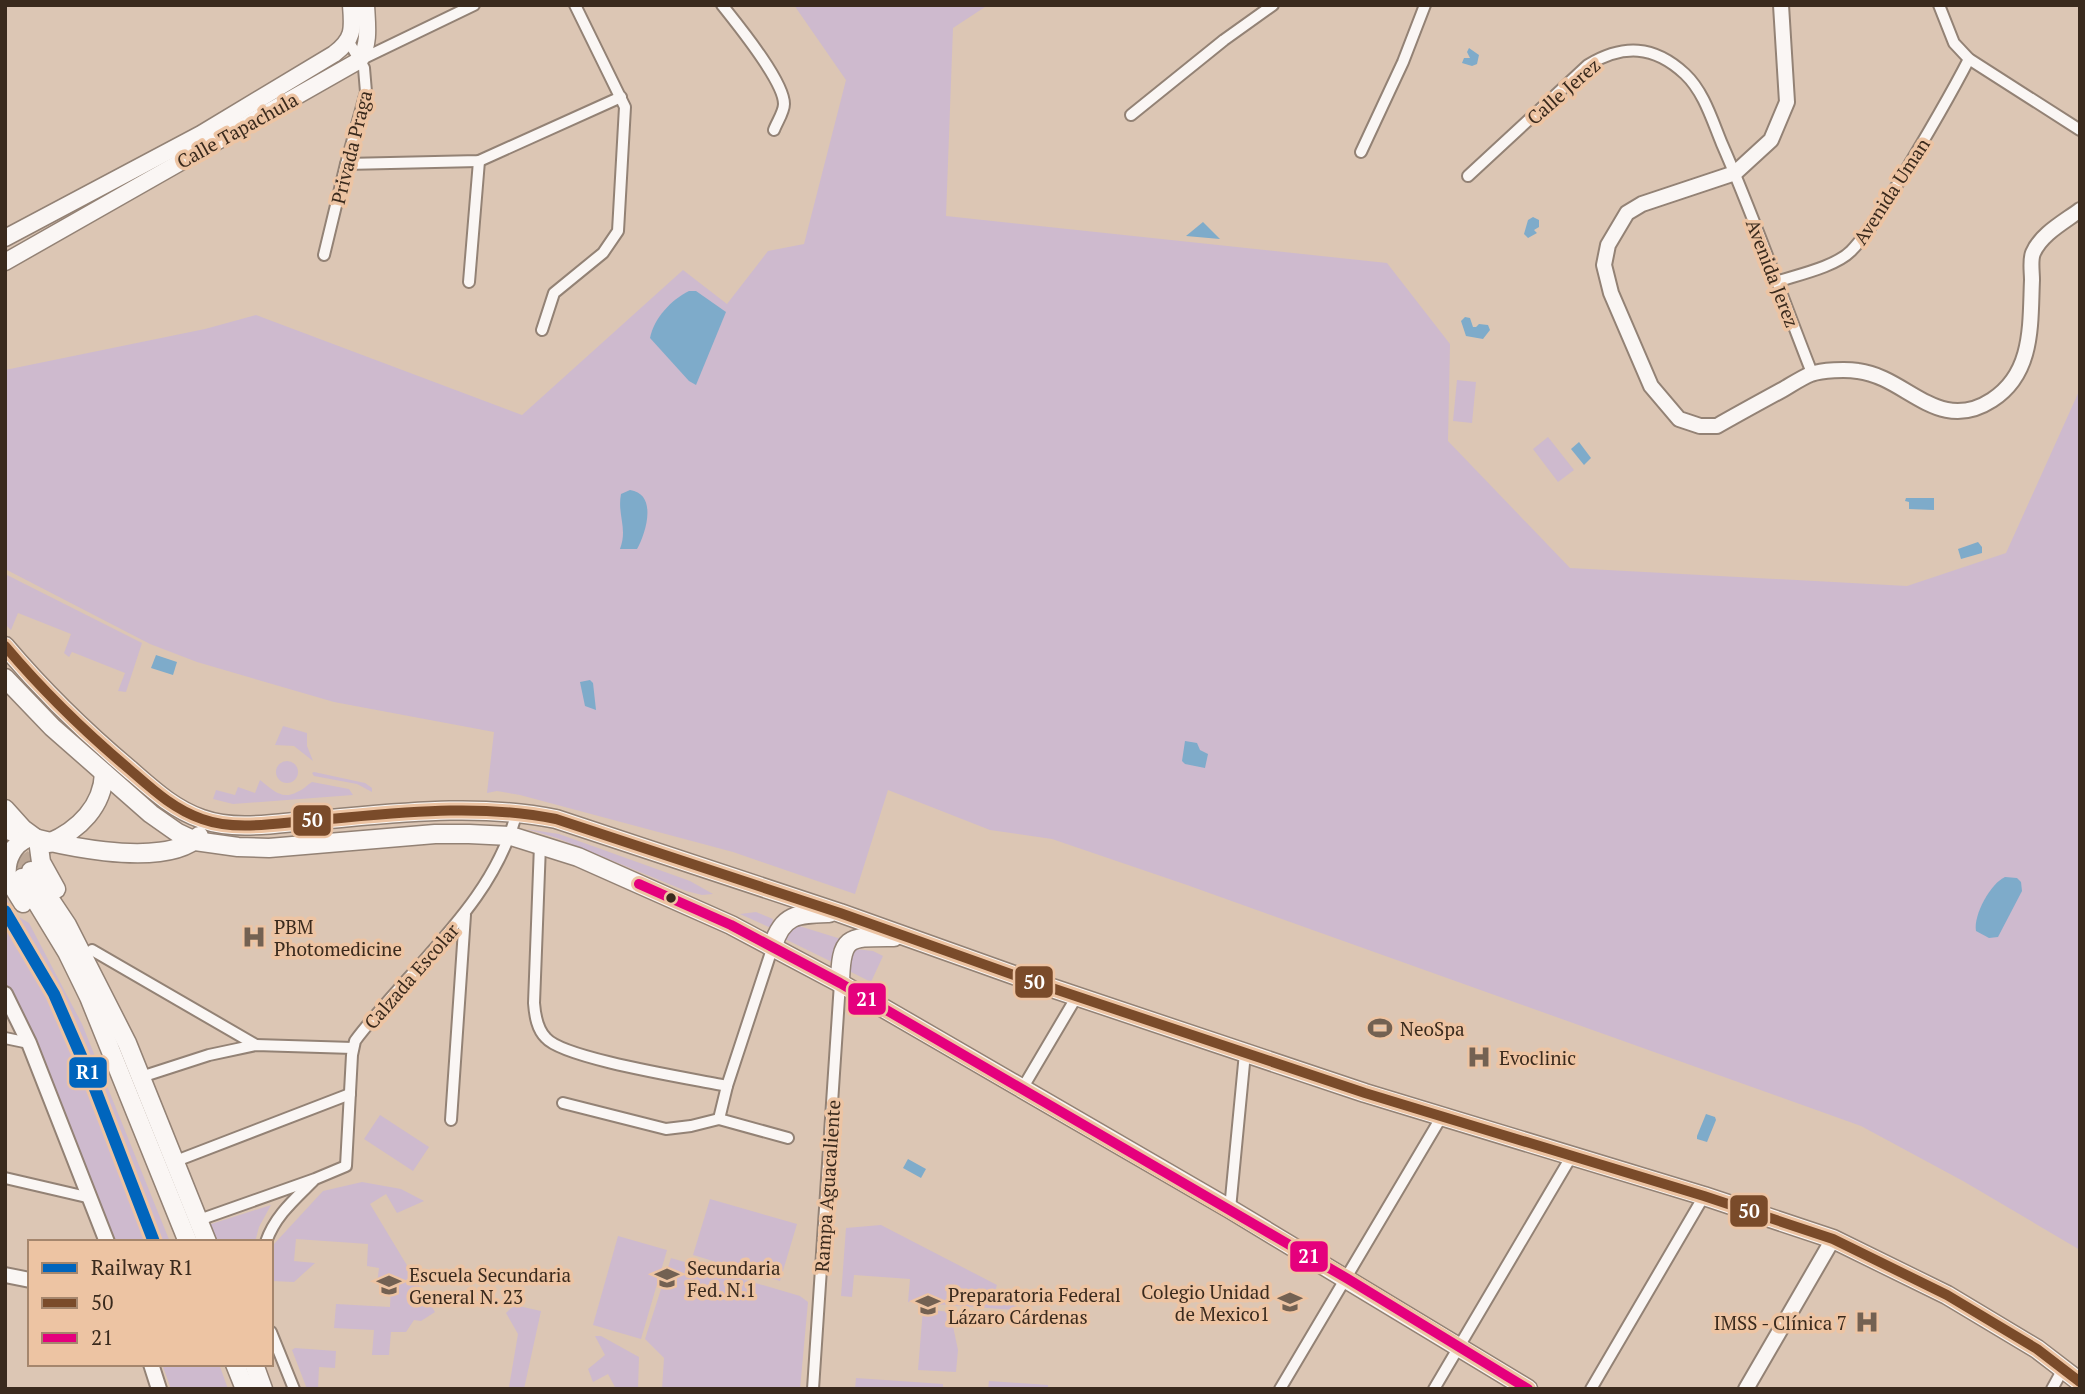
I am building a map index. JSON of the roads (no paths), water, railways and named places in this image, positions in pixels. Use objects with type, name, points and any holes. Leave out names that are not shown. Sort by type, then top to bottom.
[{"type":"main road","points":[[349,42],[352,32],[351,5]]},
{"type":"main road","points":[[360,60],[365,52],[368,36],[366,5]]},
{"type":"main road","name":"Calle Tapachula","points":[[5,238],[201,134],[334,54],[349,42]]},
{"type":"main road","name":"Calle Tapachula","points":[[5,262],[360,60]]},
{"type":"main road","points":[[5,646],[89,735],[177,809],[206,821],[247,825],[469,809],[517,811],[556,819],[1365,1093],[1704,1196],[1833,1239],[1947,1295],[2037,1349],[2080,1382]]},
{"type":"main road","points":[[5,678],[52,727],[158,820],[195,841],[269,848],[436,834],[511,836],[578,857],[773,946],[1230,1209],[1528,1389]]},
{"type":"main road","points":[[104,773],[103,790],[96,805],[76,827],[38,840],[19,843],[7,864],[67,925],[127,1044],[206,1240]]},
{"type":"main road","points":[[5,809],[23,829],[38,840],[41,862],[92,950],[111,989],[127,1044]]},
{"type":"main road","points":[[5,829],[38,840],[99,851],[145,852],[173,849],[195,841],[206,821]]},
{"type":"main road","points":[[16,875],[102,1046],[121,1073],[187,1240]]},
{"type":"main road","points":[[773,946],[783,922],[793,917],[840,913]]},
{"type":"main road","points":[[840,983],[840,960],[845,945],[856,939],[908,937]]},
{"type":"main road","points":[[236,1366],[245,1389]]},
{"type":"main road","points":[[255,1366],[263,1389]]},
{"type":"street","name":"Calle Tapachula","points":[[360,60],[474,5]]},
{"type":"street","points":[[542,330],[554,293],[603,253],[618,231],[625,107],[575,5]]},
{"type":"street","points":[[722,5],[770,71],[783,95],[784,106],[774,130]]},
{"type":"street","points":[[1131,115],[1224,40],[1273,5]]},
{"type":"street","points":[[1360,152],[1403,62],[1425,5]]},
{"type":"street","points":[[1782,5],[1787,102],[1771,140],[1735,173],[1642,204],[1627,213],[1608,246],[1604,265],[1611,293],[1651,386],[1679,419],[1700,426],[1717,425],[1812,373],[1858,371],[1877,376],[1933,406],[1956,412],[1976,408],[1993,400],[2023,364],[2029,344],[2032,254],[2044,238],[2080,210]]},
{"type":"street","points":[[1939,5],[1954,43],[1969,59],[2080,130]]},
{"type":"street","name":"Privada Praga","points":[[324,255],[366,92],[367,78],[349,42]]},
{"type":"street","name":"Calle Jerez","points":[[1468,176],[1588,65],[1605,55],[1623,50],[1645,51],[1664,59],[1684,73],[1698,88],[1735,173]]},
{"type":"street","name":"Avenida Uman","points":[[1776,282],[1838,260],[1850,252],[1873,223],[1902,176],[1945,106],[1969,59]]},
{"type":"street","points":[[346,164],[479,161],[621,97]]},
{"type":"street","points":[[469,282],[479,161]]},
{"type":"street","name":"Avenida Jerez","points":[[1735,173],[1812,373]]},
{"type":"street","name":"Calzada Escolar","points":[[199,1220],[346,1166],[353,1048],[361,1033],[465,915],[500,859],[511,836],[517,811]]},
{"type":"street","points":[[540,845],[534,1003],[538,1024],[547,1039],[574,1054],[727,1086]]},
{"type":"street","points":[[451,1120],[465,915]]},
{"type":"street","points":[[719,1119],[727,1086],[773,946]]},
{"type":"street","points":[[92,950],[256,1045]]},
{"type":"street","name":"Rampa Aguacaliente","points":[[813,1389],[840,983]]},
{"type":"street","points":[[5,994],[29,1043],[106,1240]]},
{"type":"street","points":[[1023,1089],[1077,996]]},
{"type":"street","points":[[5,1038],[29,1043]]},
{"type":"street","points":[[141,1077],[209,1055],[256,1045],[353,1048]]},
{"type":"street","points":[[1230,1209],[1245,1053]]},
{"type":"street","points":[[176,1161],[350,1094]]},
{"type":"street","points":[[562,1103],[666,1129],[719,1119],[788,1138]]},
{"type":"street","points":[[1280,1389],[1348,1279],[1442,1116]]},
{"type":"street","points":[[1434,1389],[1571,1157]]},
{"type":"street","points":[[5,1178],[91,1198]]},
{"type":"street","points":[[268,1240],[275,1222],[285,1209],[315,1179]]},
{"type":"street","points":[[1591,1389],[1704,1196]]},
{"type":"street","points":[[1746,1389],[1833,1239]]},
{"type":"street","points":[[5,1275],[28,1280]]},
{"type":"street","points":[[273,1337],[294,1389]]},
{"type":"street","points":[[151,1366],[159,1389]]},
{"type":"street","points":[[2052,1389],[2063,1369]]},
{"type":"water","points":[[1469,48],[1479,55],[1477,64],[1472,66],[1462,63],[1464,58],[1470,58],[1467,52]]},
{"type":"water","points":[[1533,217],[1539,220],[1539,227],[1534,230],[1537,233],[1528,238],[1524,234],[1528,220]]},
{"type":"water","points":[[1203,222],[1220,239],[1186,236]]},
{"type":"water","points":[[689,291],[696,291],[726,312],[696,385],[689,381],[650,338],[655,323],[664,310]]},
{"type":"water","points":[[1465,317],[1470,318],[1473,327],[1479,324],[1488,325],[1490,330],[1483,339],[1466,336],[1461,321]]},
{"type":"water","points":[[1579,442],[1591,458],[1584,465],[1571,449]]},
{"type":"water","points":[[630,490],[639,493],[644,499],[647,506],[646,524],[637,549],[620,549],[623,534],[621,494]]},
{"type":"water","points":[[1906,498],[1934,498],[1934,510],[1909,509]]},
{"type":"water","points":[[1978,542],[1982,553],[1961,559],[1958,549]]},
{"type":"water","points":[[156,655],[177,662],[173,675],[151,668]]},
{"type":"water","points":[[590,680],[593,683],[596,710],[585,706],[580,682]]},
{"type":"water","points":[[1185,741],[1197,743],[1200,750],[1208,754],[1205,768],[1182,761]]},
{"type":"water","points":[[2005,877],[2017,878],[2021,882],[2022,891],[1998,937],[1989,938],[1976,931],[1977,917],[1989,893]]},
{"type":"water","points":[[1706,1114],[1716,1120],[1707,1142],[1697,1139]]},
{"type":"water","points":[[908,1159],[926,1169],[921,1178],[903,1168]]},
{"type":"tunnel","points":[[5,834],[31,871]]},
{"type":"rail line","name":"R1","points":[[5,911],[54,994],[92,1081],[153,1240]]},
{"type":"place","name":"PBM Photomedicine","points":[[254,937]]},
{"type":"place","name":"NeoSpa","points":[[1380,1028]]},
{"type":"place","name":"Evoclinic","points":[[1479,1057]]},
{"type":"place","name":"Secundaria Fed. N.1","points":[[667,1278]]},
{"type":"place","name":"Escuela Secundaria General N. 23","points":[[389,1285]]},
{"type":"place","name":"Colegio Unidad de Mexico1","points":[[1290,1302]]},
{"type":"place","name":"Preparatoria Federal Lázaro Cárdenas","points":[[928,1305]]},
{"type":"place","name":"IMSS - Clínica 7","points":[[1867,1322]]}]
